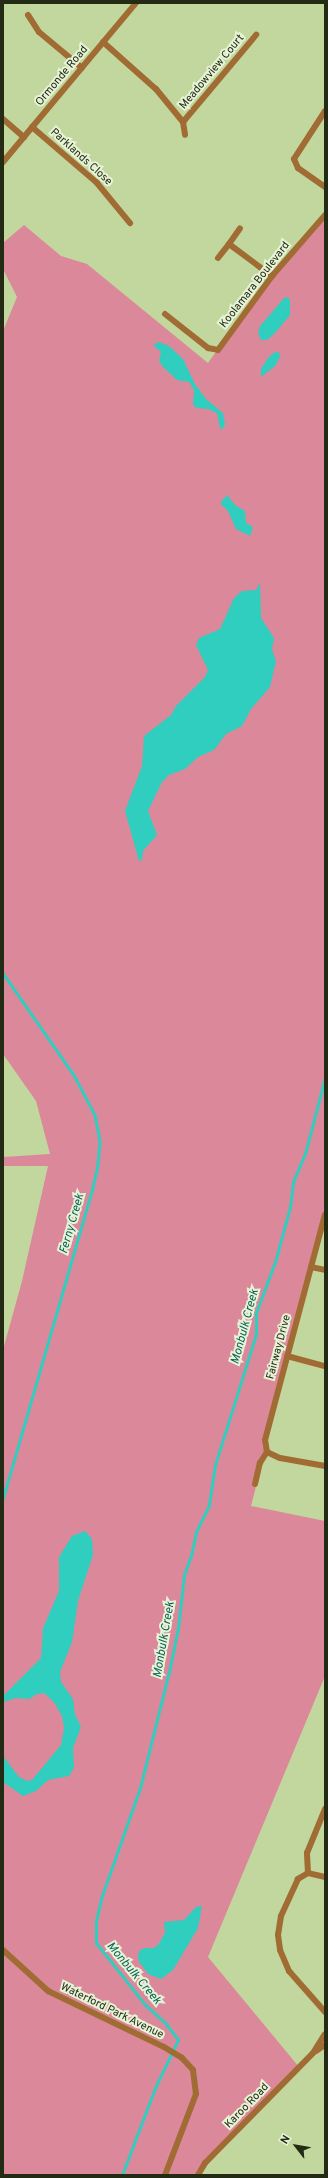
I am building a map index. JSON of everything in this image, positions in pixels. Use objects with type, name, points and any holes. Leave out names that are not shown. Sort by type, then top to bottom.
[{"type":"street","name":"Ormonde Road","points":[[3,162],[136,3]]},
{"type":"street","points":[[28,15],[39,32],[82,68]]},
{"type":"street","name":"Meadowview Court","points":[[183,122],[256,35]]},
{"type":"street","name":"Meadowview Court","points":[[103,42],[146,78],[183,122],[185,135]]},
{"type":"street","points":[[325,111],[294,159],[298,168],[325,187]]},
{"type":"street","points":[[3,119],[24,137]]},
{"type":"street","name":"Parklands Close","points":[[32,127],[97,183],[130,223]]},
{"type":"street","name":"Koolamara Boulevard","points":[[165,314],[208,348],[218,350],[272,276],[325,215]]},
{"type":"street","points":[[218,258],[240,228]]},
{"type":"street","points":[[229,244],[272,276]]},
{"type":"street","name":"Fairway Drive","points":[[255,1484],[260,1463],[267,1452],[265,1440],[325,1215]]},
{"type":"street","points":[[311,1267],[325,1270]]},
{"type":"street","points":[[287,1356],[325,1366]]},
{"type":"street","points":[[267,1452],[280,1458],[325,1466]]},
{"type":"street","points":[[308,1873],[306,1853],[325,1808]]},
{"type":"street","points":[[325,1877],[308,1873],[298,1879],[287,1900],[278,1927],[278,1939],[282,1958],[289,1971],[325,2012]]},
{"type":"street","name":"Waterford Park Avenue","points":[[3,1950],[48,1991],[164,2047],[182,2058],[193,2070],[197,2089],[165,2175]]},
{"type":"street","points":[[316,2000],[325,2005]]},
{"type":"street","name":"Karoo Road","points":[[313,2053],[325,2034]]},
{"type":"street","name":"Karoo Road","points":[[198,2175],[205,2163],[313,2053],[325,2045]]},
{"type":"shaded area","points":[[325,215],[325,1217],[251,1506],[325,1521],[325,1676],[208,1957],[299,2067],[198,2175],[3,2175],[3,1350],[22,1281],[48,1166],[3,1166],[3,1157],[50,1154],[36,1101],[3,1054],[3,331],[17,297],[3,269],[3,243],[24,225],[61,256],[87,264],[208,363],[253,300]]},
{"type":"water","points":[[285,297],[290,299],[290,315],[267,340],[261,340],[258,333],[260,326]]},
{"type":"water","points":[[159,342],[169,346],[183,359],[195,384],[206,399],[223,413],[225,424],[223,429],[220,428],[217,413],[208,409],[197,408],[193,405],[194,390],[189,382],[177,380],[163,367],[159,361],[161,352],[153,345]]},
{"type":"water","points":[[279,352],[280,357],[275,366],[261,377],[261,369],[268,358],[273,353]]},
{"type":"water","points":[[227,495],[235,505],[245,511],[246,523],[253,527],[250,536],[236,529],[228,511],[220,503]]},
{"type":"water","points":[[260,583],[261,618],[274,638],[272,650],[276,661],[270,687],[251,709],[242,726],[226,734],[214,750],[198,757],[185,769],[169,775],[162,782],[148,811],[157,835],[143,851],[142,860],[139,861],[125,811],[142,766],[144,736],[171,715],[176,706],[205,677],[208,670],[196,645],[199,638],[220,629],[234,598],[242,591],[256,590]]},
{"type":"water","points":[[85,1531],[92,1539],[93,1555],[78,1601],[72,1642],[60,1672],[61,1682],[73,1699],[75,1714],[81,1727],[73,1748],[74,1768],[69,1776],[48,1780],[36,1791],[23,1796],[3,1782],[3,1756],[19,1777],[27,1781],[32,1780],[61,1745],[64,1728],[62,1716],[54,1702],[44,1693],[37,1694],[29,1699],[16,1698],[3,1702],[3,1696],[41,1658],[43,1628],[59,1591],[59,1557],[72,1536]]},
{"type":"water","points":[[202,1906],[198,1928],[173,1970],[161,1979],[148,1974],[138,1960],[139,1951],[144,1948],[154,1948],[158,1945],[165,1933],[164,1922],[184,1920],[196,1907]]},
{"type":"waterway","name":"Ferny Creek","points":[[3,973],[74,1075],[95,1115],[100,1141],[98,1166],[93,1188],[3,1499]]},
{"type":"waterway","name":"Monbulk Creek","points":[[122,2175],[155,2088],[178,2040],[165,2023],[145,2005],[96,1943],[96,1921],[102,1896],[140,1788],[169,1672],[178,1628],[184,1575],[191,1556],[196,1532],[209,1505],[215,1465],[256,1334],[256,1313],[275,1262],[290,1207],[293,1182],[305,1154],[325,1078]]}]
